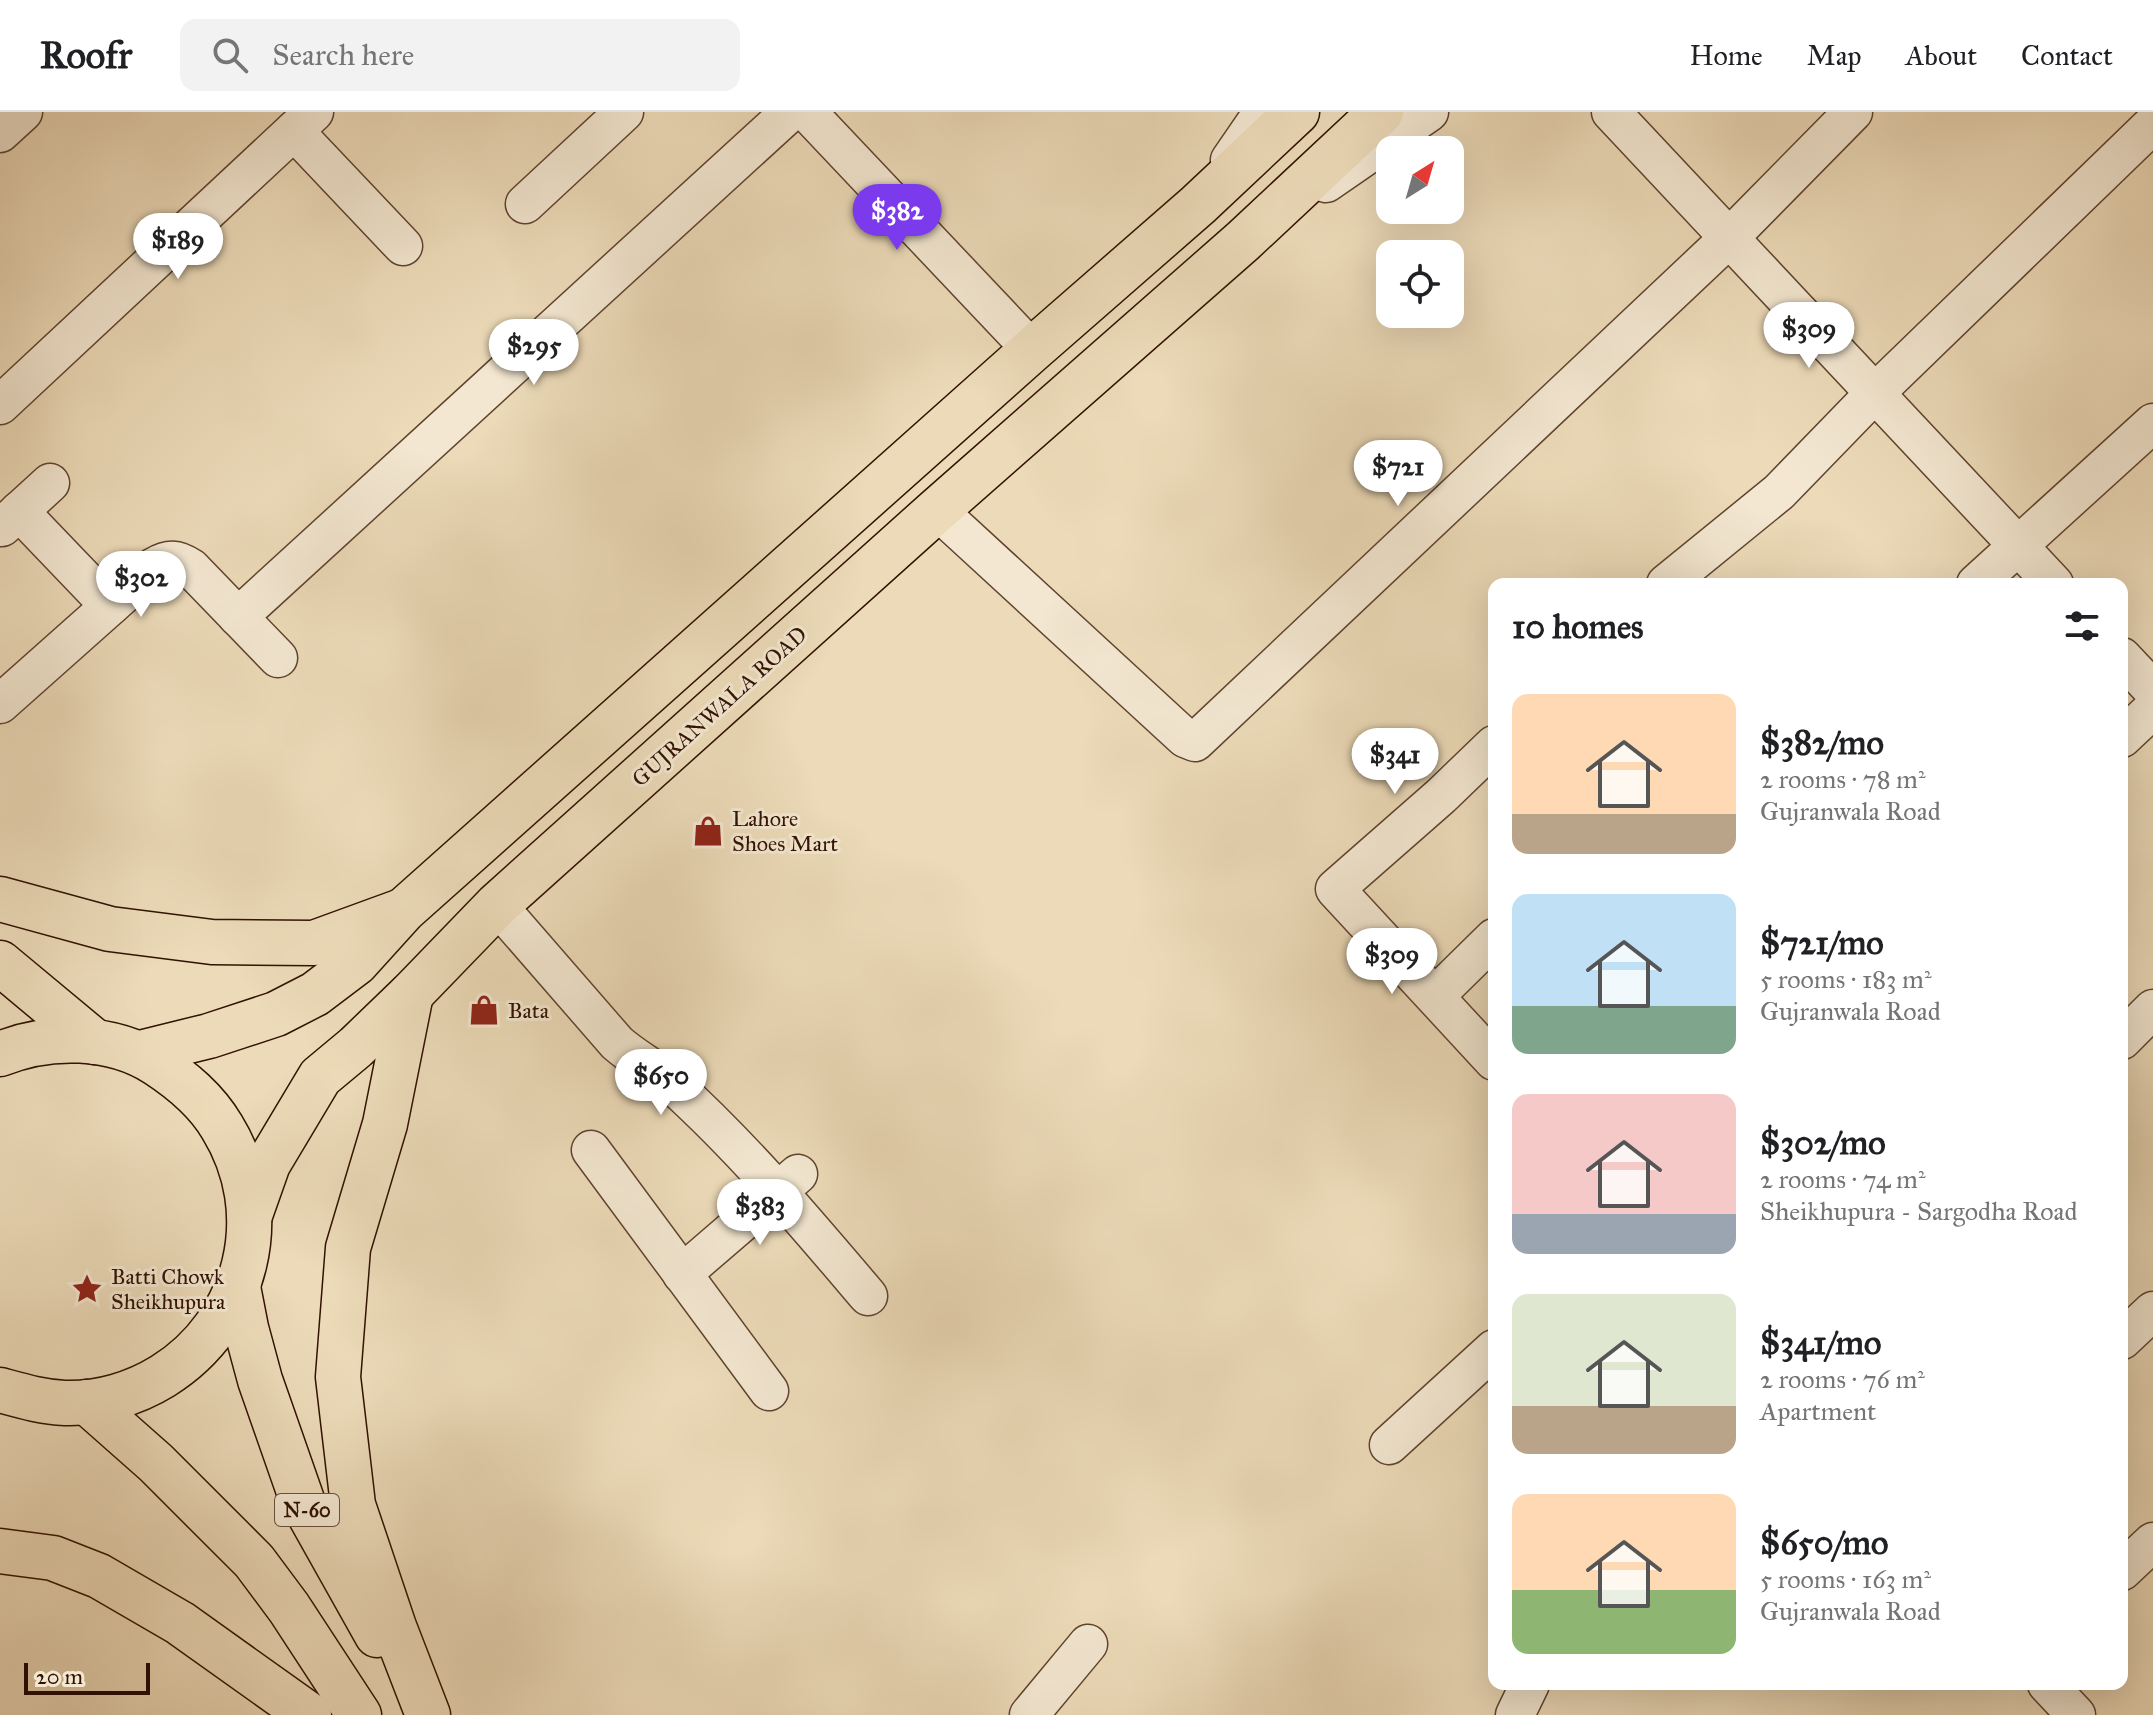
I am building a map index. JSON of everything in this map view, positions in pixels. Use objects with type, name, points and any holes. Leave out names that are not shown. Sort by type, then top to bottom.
[{"type":"highway","points":[[140,1053],[209,1036],[276,1014],[315,994],[356,963],[404,910],[1198,205],[1297,112]]},
{"type":"highway","name":"GUJRANWALA ROAD","points":[[250,1215],[268,1164],[320,1077],[411,994],[497,905],[937,510],[1243,241],[1381,112]]},
{"type":"highway","points":[[0,899],[110,929],[212,942],[314,943],[404,910]]},
{"type":"highway","points":[[0,963],[95,1042]]},
{"type":"highway","points":[[411,994],[385,1124],[348,1248],[338,1377],[353,1505],[425,1715]]},
{"type":"highway","points":[[0,1054],[48,1041],[95,1042],[140,1053],[179,1078],[222,1125],[236,1153],[250,1215],[245,1264],[238,1287],[223,1317],[204,1343],[179,1366],[151,1384],[120,1396],[67,1403],[9,1399]]},
{"type":"highway","name":"N-60","points":[[238,1287],[260,1380],[303,1503],[425,1715]]},
{"type":"highway","points":[[87,1402],[156,1463],[254,1561],[289,1608],[359,1715]]},
{"type":"highway","points":[[0,1551],[53,1558],[99,1576],[180,1623],[309,1715]]},
{"type":"street","points":[[0,133],[23,112]]},
{"type":"street","points":[[525,204],[624,112]]},
{"type":"street","points":[[238,617],[790,112]]},
{"type":"street","points":[[807,112],[1032,350]]},
{"type":"street","points":[[1198,205],[1263,112]]},
{"type":"street","name":"GUJRANWALA ROAD","points":[[1243,241],[1429,112]]},
{"type":"street","points":[[1611,112],[2048,578]]},
{"type":"street","points":[[937,510],[1185,738],[1195,742],[1729,238],[1853,112]]},
{"type":"street","points":[[0,405],[304,122],[403,246]]},
{"type":"street","points":[[1673,578],[1779,492],[1874,394],[2153,124]]},
{"type":"street","points":[[1982,578],[2153,423]]},
{"type":"street","points":[[50,483],[10,520],[110,606]]},
{"type":"street","points":[[0,704],[165,560],[173,559],[191,568],[278,658]]},
{"type":"street","points":[[2128,663],[2153,690]]},
{"type":"street","points":[[2128,732],[2153,709]]},
{"type":"street","points":[[1488,751],[1335,889],[1488,1054]]},
{"type":"street","points":[[497,905],[617,1043],[634,1058],[651,1066],[788,1182],[868,1296]]},
{"type":"street","points":[[1435,996],[1488,944]]},
{"type":"street","points":[[2128,1034],[2153,1009]]},
{"type":"street","points":[[591,1150],[769,1391]]},
{"type":"street","points":[[682,1274],[788,1182]]},
{"type":"street","points":[[2128,1334],[2153,1311]]},
{"type":"street","points":[[1389,1445],[1488,1354]]},
{"type":"street","points":[[2128,1565],[2153,1542]]},
{"type":"street","points":[[1029,1715],[1088,1644]]},
{"type":"street","points":[[1515,1715],[1527,1690]]},
{"type":"street","points":[[2053,1690],[2076,1715]]},
{"type":"place","name":"Lahore Shoes Mart","points":[[708,831]]},
{"type":"place","name":"Bata","points":[[484,1010]]},
{"type":"place","name":"Batti Chowk Sheikhupura","points":[[87,1289]]}]
